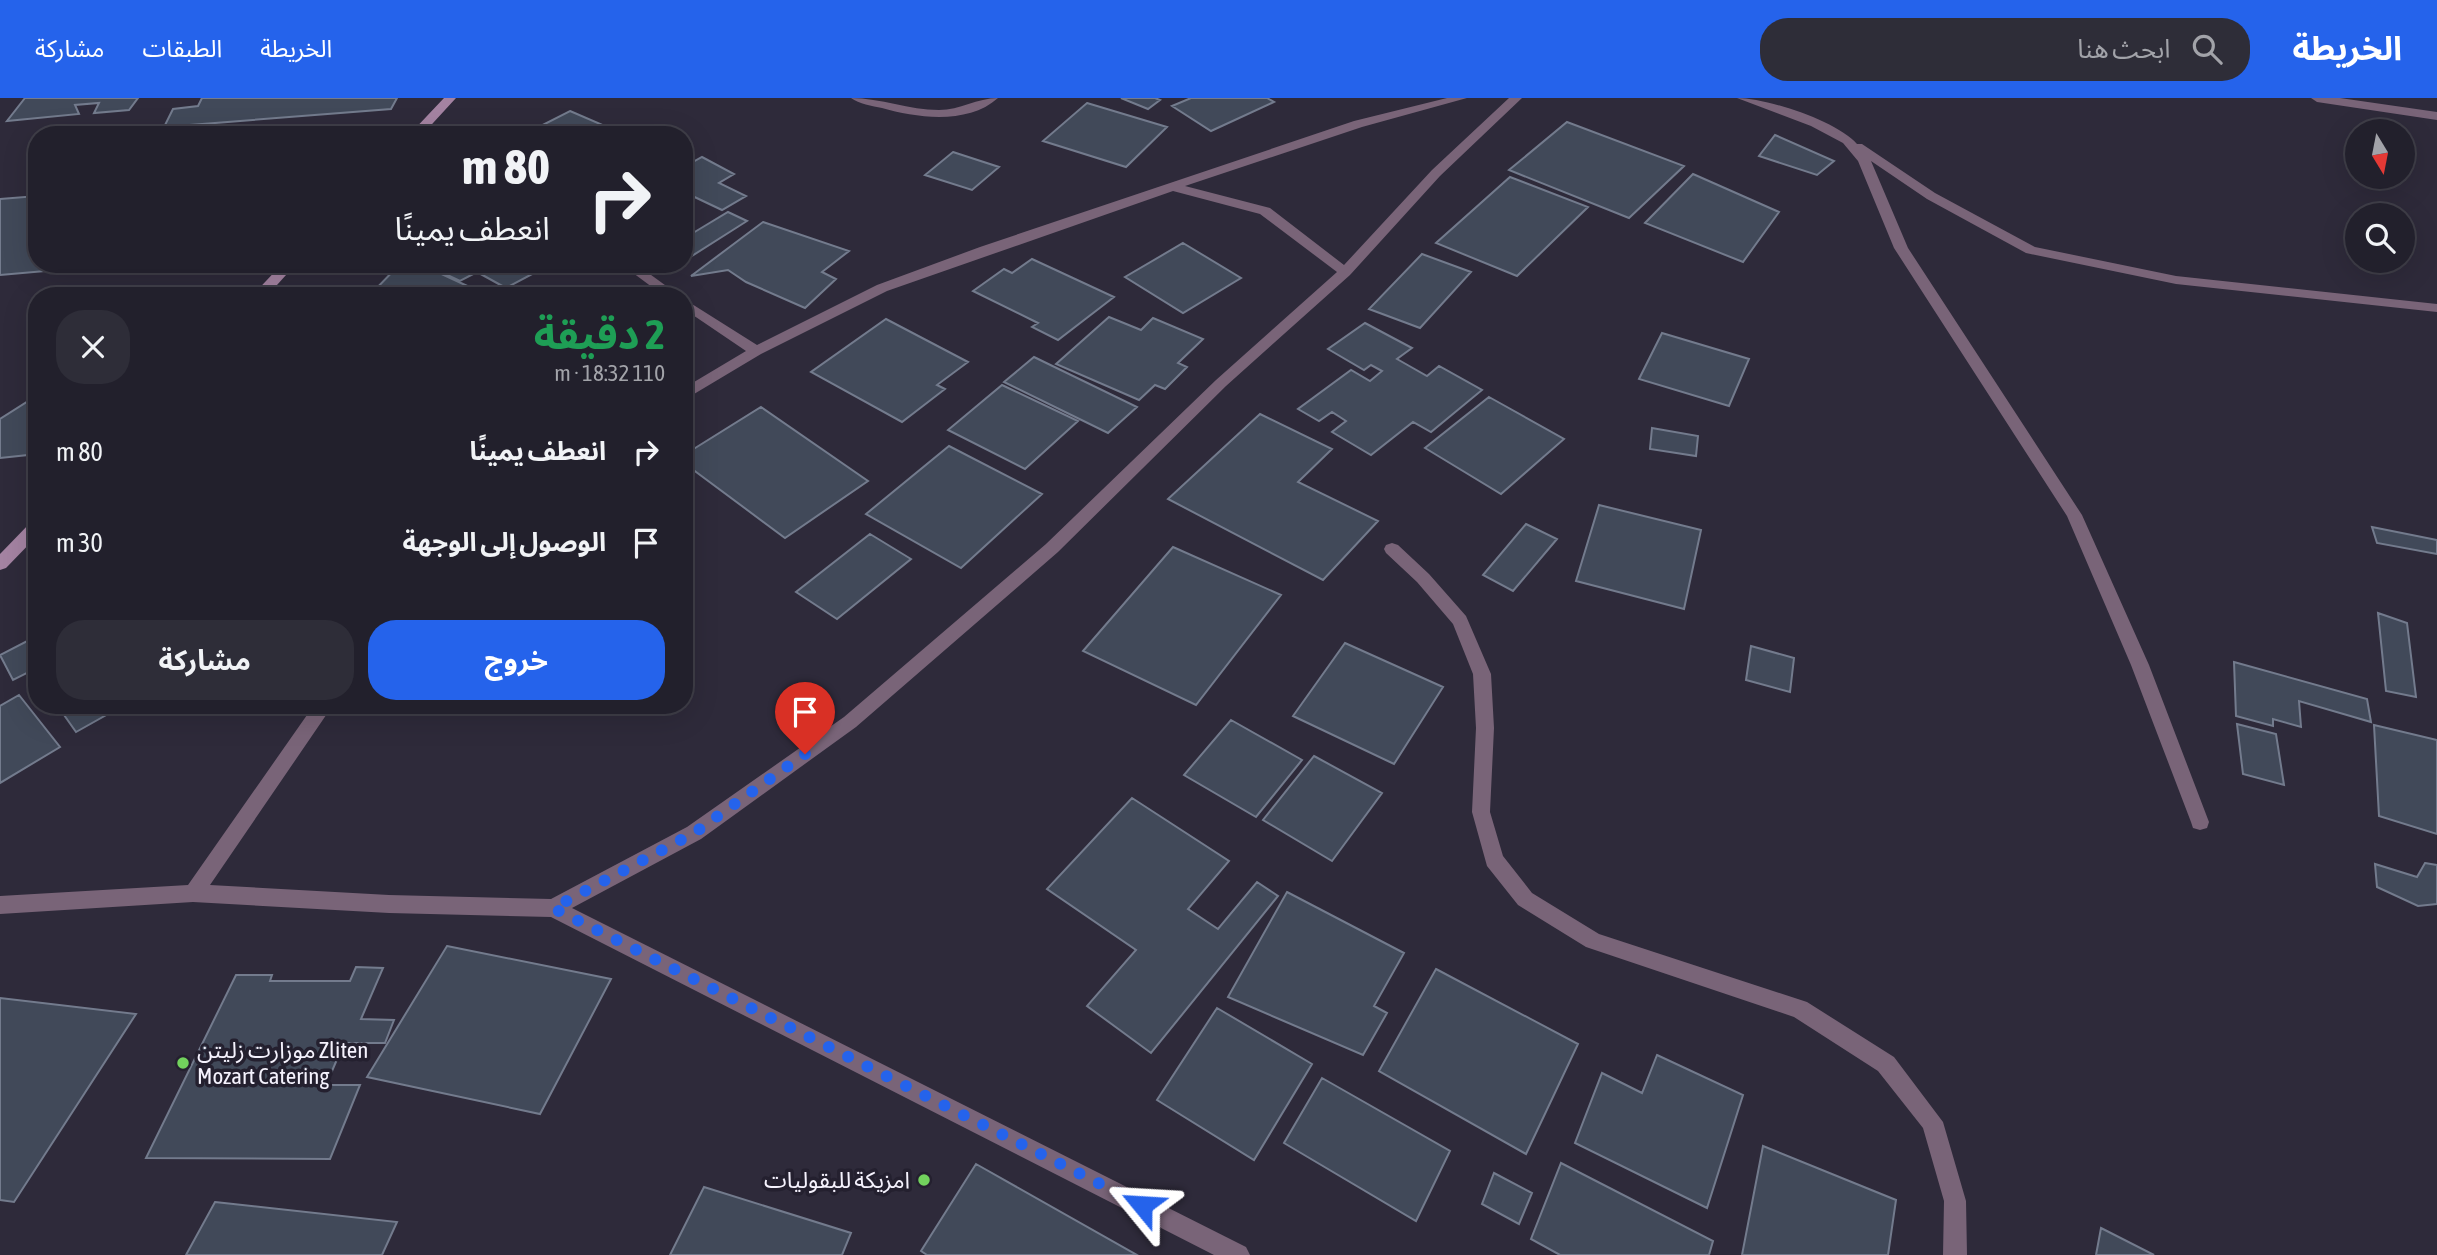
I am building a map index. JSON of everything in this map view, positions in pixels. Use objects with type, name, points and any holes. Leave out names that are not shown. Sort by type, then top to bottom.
[{"type":"street","points":[[424,126],[450,98]]},
{"type":"street","points":[[857,98],[903,111],[942,115],[976,108],[992,98]]},
{"type":"street","points":[[693,390],[756,351],[882,288],[1171,186],[1358,124],[1461,98]]},
{"type":"street","points":[[553,908],[694,833],[850,722],[1052,548],[1221,383],[1345,272],[1436,173],[1516,98]]},
{"type":"street","points":[[1743,98],[1815,123],[1847,140],[1931,196],[2031,250],[2176,280],[2437,308]]},
{"type":"street","points":[[2317,98],[2437,116]]},
{"type":"street","points":[[1847,140],[1864,160],[1901,248],[2074,515],[2140,665],[2200,822]]},
{"type":"street","points":[[1171,186],[1265,211],[1345,272]]},
{"type":"street","points":[[268,287],[282,273]]},
{"type":"street","points":[[640,273],[660,287]]},
{"type":"street","points":[[693,309],[756,351]]},
{"type":"street","points":[[0,564],[28,535]]},
{"type":"street","points":[[1392,550],[1423,578],[1460,621],[1482,674],[1485,728],[1481,812],[1494,860],[1525,899],[1593,941],[1800,1009],[1886,1064],[1932,1122],[1955,1201],[1955,1255]]},
{"type":"street","points":[[193,893],[318,714]]},
{"type":"street","points":[[0,905],[193,893],[389,904],[553,908],[1238,1255]]},
{"type":"building","points":[[25,98],[138,98],[129,110],[94,113],[99,103],[75,105],[79,114],[7,121]]},
{"type":"building","points":[[202,98],[397,98],[391,109],[164,126],[173,109],[198,106]]},
{"type":"building","points":[[1121,98],[1155,98],[1160,100],[1148,109]]},
{"type":"building","points":[[1191,98],[1267,98],[1274,102],[1211,131],[1172,106]]},
{"type":"building","points":[[1087,103],[1167,127],[1126,167],[1043,141]]},
{"type":"building","points":[[570,111],[605,126],[541,126]]},
{"type":"building","points":[[1567,122],[1684,166],[1629,218],[1509,170]]},
{"type":"building","points":[[1775,135],[1834,161],[1817,175],[1759,156]]},
{"type":"building","points":[[953,152],[999,167],[972,190],[925,175]]},
{"type":"building","points":[[702,157],[734,174],[719,183],[746,196],[722,210],[693,196],[693,162]]},
{"type":"building","points":[[1693,174],[1779,212],[1743,262],[1645,223]]},
{"type":"building","points":[[1510,177],[1588,207],[1517,276],[1436,243]]},
{"type":"building","points":[[28,197],[28,273],[0,275],[0,199]]},
{"type":"building","points":[[728,212],[747,221],[693,255],[693,233]]},
{"type":"building","points":[[763,222],[849,251],[822,272],[836,279],[805,308],[746,282],[728,270],[691,276]]},
{"type":"building","points":[[1183,243],[1241,278],[1183,313],[1125,277]]},
{"type":"building","points":[[1422,254],[1471,272],[1420,328],[1369,309]]},
{"type":"building","points":[[1032,259],[1114,297],[1058,340],[1032,327],[1038,323],[973,291],[1004,269],[1012,273]]},
{"type":"building","points":[[391,273],[439,273],[470,287],[378,287]]},
{"type":"building","points":[[443,273],[475,273],[460,281]]},
{"type":"building","points":[[479,273],[534,273],[508,287]]},
{"type":"building","points":[[1109,317],[1141,330],[1153,318],[1203,339],[1178,363],[1187,367],[1165,389],[1155,385],[1139,400],[1056,364]]},
{"type":"building","points":[[886,319],[968,362],[937,385],[945,389],[902,422],[811,372]]},
{"type":"building","points":[[1365,323],[1412,348],[1397,359],[1427,376],[1439,366],[1482,390],[1431,432],[1413,422],[1371,455],[1332,432],[1346,421],[1332,412],[1319,421],[1298,409],[1351,370],[1370,381],[1382,371],[1371,365],[1364,370],[1328,349]]},
{"type":"building","points":[[1662,333],[1749,359],[1729,406],[1639,379]]},
{"type":"building","points":[[1034,357],[1137,407],[1108,433],[1004,382]]},
{"type":"building","points":[[1002,385],[1078,421],[1025,469],[948,430]]},
{"type":"building","points":[[1489,397],[1564,439],[1501,494],[1425,448]]},
{"type":"building","points":[[28,401],[28,455],[0,458],[0,419]]},
{"type":"building","points":[[761,407],[868,481],[785,538],[693,470],[693,449]]},
{"type":"building","points":[[1260,414],[1332,449],[1298,482],[1378,521],[1323,580],[1168,499]]},
{"type":"building","points":[[1652,428],[1698,436],[1696,456],[1650,449]]},
{"type":"building","points":[[949,446],[1042,494],[961,568],[866,514]]},
{"type":"building","points":[[1599,505],[1701,530],[1684,609],[1576,581]]},
{"type":"building","points":[[1526,524],[1557,539],[1513,591],[1483,575]]},
{"type":"building","points":[[2372,527],[2437,540],[2437,554],[2377,543]]},
{"type":"building","points":[[870,534],[911,559],[837,619],[796,592]]},
{"type":"building","points":[[1173,547],[1281,595],[1196,705],[1083,651]]},
{"type":"building","points":[[2378,613],[2407,623],[2416,697],[2386,691]]},
{"type":"building","points":[[28,641],[28,672],[13,680],[0,655]]},
{"type":"building","points":[[1345,643],[1443,687],[1394,764],[1293,716]]},
{"type":"building","points":[[1751,646],[1794,658],[1790,692],[1746,680]]},
{"type":"building","points":[[2234,662],[2367,699],[2371,722],[2299,701],[2301,727],[2273,719],[2273,726],[2236,716]]},
{"type":"building","points":[[19,695],[28,706],[28,714],[34,714],[60,747],[0,783],[0,706]]},
{"type":"building","points":[[63,714],[108,714],[76,732]]},
{"type":"building","points":[[1231,720],[1302,760],[1256,817],[1184,775]]},
{"type":"building","points":[[2237,724],[2276,734],[2284,785],[2243,774]]},
{"type":"building","points":[[2374,725],[2437,740],[2437,834],[2379,816]]},
{"type":"building","points":[[1314,756],[1382,793],[1332,861],[1263,820]]},
{"type":"building","points":[[1132,798],[1229,861],[1188,909],[1218,929],[1257,882],[1278,896],[1151,1053],[1087,1006],[1136,950],[1047,889]]},
{"type":"building","points":[[2425,863],[2437,865],[2437,904],[2418,906],[2377,887],[2375,864],[2417,877]]},
{"type":"building","points":[[1287,892],[1404,953],[1374,1006],[1387,1013],[1363,1055],[1228,997]]},
{"type":"building","points":[[447,946],[611,979],[540,1114],[367,1077]]},
{"type":"building","points":[[356,967],[383,968],[361,1019],[394,1020],[385,1043],[344,1043],[326,1085],[360,1085],[330,1159],[146,1158],[236,975],[272,975],[270,981],[350,981]]},
{"type":"building","points":[[1436,969],[1578,1044],[1526,1154],[1379,1071]]},
{"type":"building","points":[[0,998],[136,1014],[14,1202],[0,1200]]},
{"type":"building","points":[[1217,1008],[1312,1064],[1254,1160],[1157,1100]]},
{"type":"building","points":[[1657,1055],[1743,1095],[1707,1208],[1575,1143],[1602,1073],[1642,1093]]},
{"type":"building","points":[[1322,1078],[1450,1151],[1416,1221],[1284,1143]]},
{"type":"building","points":[[1763,1146],[1896,1200],[1888,1255],[1742,1255]]},
{"type":"building","points":[[1561,1163],[1713,1241],[1709,1255],[1560,1255],[1531,1239]]},
{"type":"building","points":[[976,1164],[1137,1255],[927,1255],[921,1251]]},
{"type":"building","points":[[1494,1173],[1532,1193],[1519,1224],[1482,1204]]},
{"type":"building","points":[[704,1187],[851,1233],[842,1255],[670,1255]]},
{"type":"building","points":[[215,1202],[397,1222],[382,1255],[186,1255]]},
{"type":"building","points":[[2101,1228],[2154,1255],[2096,1255]]},
{"type":"place","name":"موزارت زليتن Zliten Mozart Catering","points":[[183,1063]]},
{"type":"place","name":"امزيكة للبقوليات","points":[[924,1180]]},
{"type":"route","points":[[805,754],[694,833],[553,908],[1142,1205]]}]
